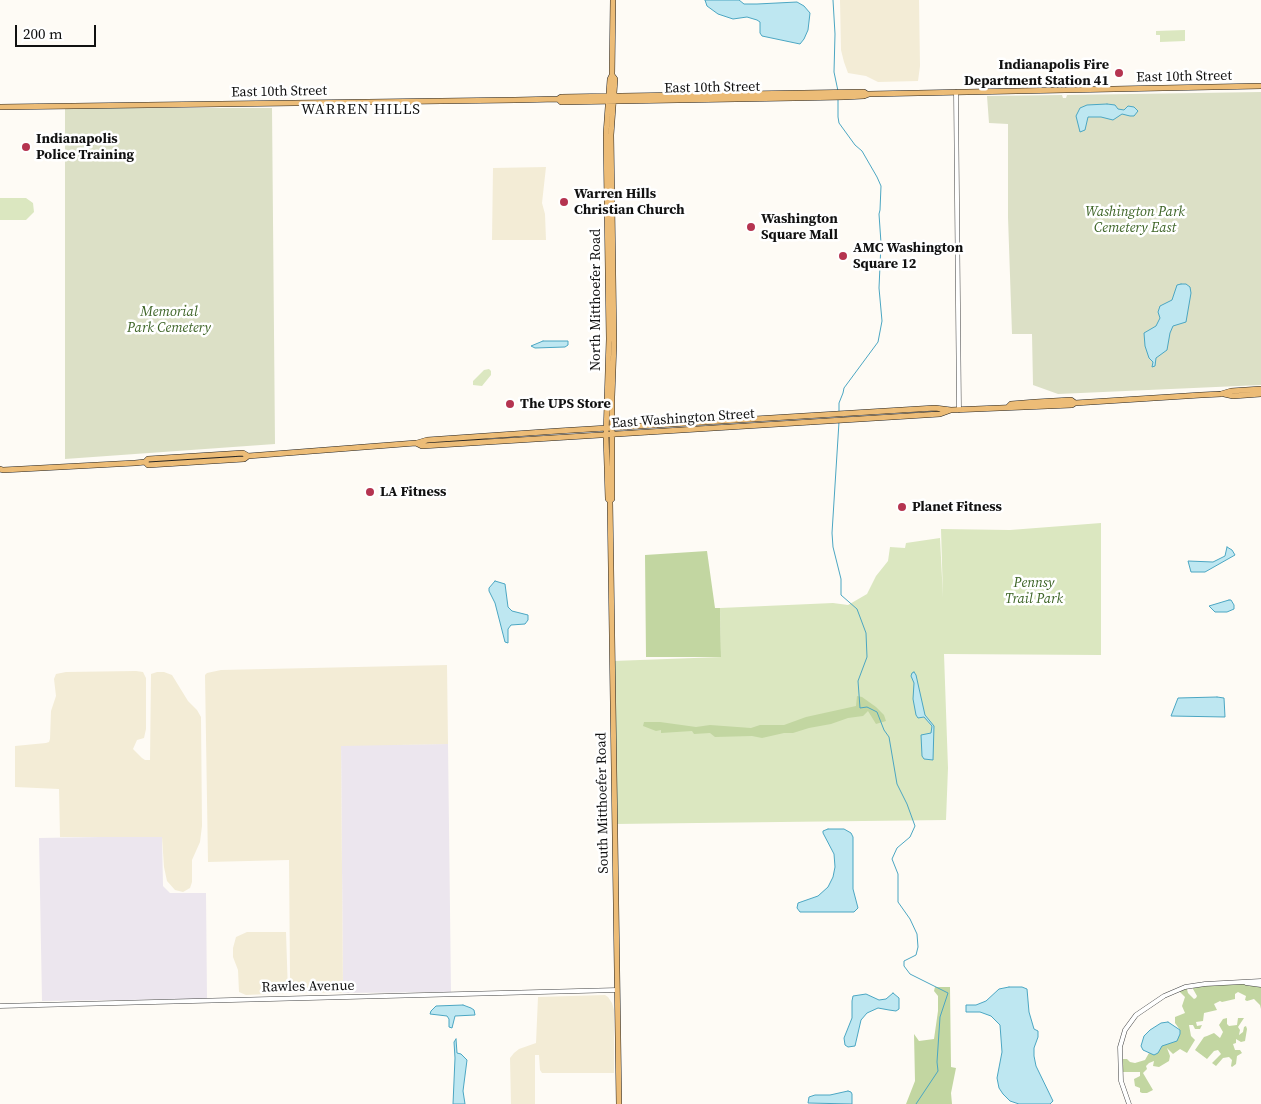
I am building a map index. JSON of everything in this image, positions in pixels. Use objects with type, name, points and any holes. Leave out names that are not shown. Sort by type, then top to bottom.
[{"type":"main road","name":"North Mitthoefer Road","points":[[607,431],[609,339],[606,133],[614,79],[612,75],[613,0]]},
{"type":"main road","name":"East 10th Street","points":[[0,107],[558,99],[561,102],[611,99],[830,95],[864,92],[867,94],[1261,86]]},
{"type":"main road","name":"North Mitthoefer Road","points":[[607,431],[614,336],[611,99]]},
{"type":"main road","points":[[606,133],[609,135],[609,145],[611,148]]},
{"type":"main road","name":"East Washington Street","points":[[1221,394],[1231,391],[1261,389]]},
{"type":"main road","name":"East Washington Street","points":[[1,471],[145,462],[148,459],[243,453],[248,456],[417,443],[427,440],[832,418],[940,408],[959,410],[1008,407],[1010,409],[1036,408],[1072,405],[1075,403],[1221,394],[1233,396],[1261,394]]},
{"type":"main road","name":"East Washington Street","points":[[417,443],[422,446],[607,431]]},
{"type":"main road","name":"South Mitthoefer Road","points":[[607,431],[613,471],[612,499],[610,502]]},
{"type":"main road","name":"South Mitthoefer Road","points":[[607,431],[614,725],[619,1104]]},
{"type":"street","points":[[956,92],[959,410]]},
{"type":"street","points":[[1128,1104],[1122,1083],[1120,1049],[1124,1032],[1133,1018],[1164,996],[1186,986],[1261,983]]},
{"type":"street","name":"Rawles Avenue","points":[[0,1006],[617,990]]},
{"type":"shaded area","points":[[840,0],[919,0],[920,66],[918,81],[878,82],[866,76],[848,73],[841,50]]},
{"type":"shaded area","points":[[546,167],[542,203],[545,214],[546,240],[492,240],[493,168]]},
{"type":"shaded area","points":[[447,665],[448,744],[341,746],[343,993],[297,992],[293,988],[290,977],[289,860],[208,862],[205,675],[221,670]]},
{"type":"shaded area","points":[[66,672],[143,672],[146,678],[146,729],[144,738],[137,740],[133,749],[142,758],[150,760],[151,674],[164,672],[172,675],[188,701],[201,717],[202,826],[200,842],[192,860],[192,882],[190,888],[183,892],[175,890],[167,881],[162,837],[60,837],[59,789],[15,787],[15,746],[49,742],[51,711],[56,696],[54,679],[56,674]]},
{"type":"shaded area","points":[[448,744],[451,992],[343,993],[341,745]]},
{"type":"shaded area","points":[[162,836],[163,886],[170,893],[206,893],[207,999],[42,1001],[39,838]]},
{"type":"shaded area","points":[[247,932],[286,932],[288,993],[246,995],[239,992],[238,970],[233,957],[233,948],[236,937]]},
{"type":"shaded area","points":[[605,995],[612,1003],[614,1010],[614,1073],[542,1073],[539,1055],[535,1055],[535,1104],[511,1104],[510,1058],[519,1049],[536,1043],[538,997]]},
{"type":"green space","points":[[1185,30],[1185,41],[1160,42],[1160,35],[1156,35],[1156,31]]},
{"type":"green space","name":"Washington Park Cemetery East","points":[[1261,92],[1261,385],[1058,394],[1033,385],[1032,334],[1012,334],[1008,217],[1008,124],[989,123],[987,96],[1062,95],[1063,98],[1066,98],[1067,95]]},
{"type":"green space","name":"Memorial Park Cemetery","points":[[65,108],[272,108],[275,444],[65,459]]},
{"type":"green space","points":[[0,198],[26,198],[33,203],[34,212],[26,220],[0,220]]},
{"type":"green space","points":[[489,369],[491,375],[482,386],[473,385],[473,381],[484,370]]},
{"type":"green space","name":"Pennsy Trail Park","points":[[1101,523],[1101,655],[944,654],[948,768],[946,820],[615,824],[613,661],[721,657],[720,608],[833,603],[848,605],[867,594],[876,576],[888,561],[890,547],[905,548],[906,543],[940,538],[943,598],[941,529],[1010,530]]},
{"type":"green space","points":[[707,551],[715,608],[720,608],[721,657],[646,657],[645,555]]},
{"type":"green space","points":[[857,696],[862,697],[876,707],[884,715],[886,721],[876,724],[868,711],[863,716],[848,718],[793,733],[762,738],[752,736],[715,737],[710,733],[694,734],[692,731],[661,733],[661,730],[656,731],[643,726],[644,722],[660,722],[696,727],[710,725],[751,728],[760,725],[784,725],[806,717],[856,706]]},
{"type":"green space","points":[[1246,983],[1261,985],[1261,1009],[1254,999],[1247,1001],[1245,1000],[1246,996],[1238,992],[1235,994],[1235,999],[1220,1001],[1214,1004],[1217,1010],[1204,1013],[1203,1021],[1196,1022],[1197,1026],[1202,1025],[1200,1029],[1195,1029],[1193,1025],[1189,1025],[1191,1036],[1195,1040],[1187,1053],[1180,1049],[1173,1054],[1167,1048],[1170,1056],[1169,1061],[1159,1067],[1153,1066],[1154,1061],[1146,1066],[1147,1069],[1143,1073],[1153,1090],[1142,1093],[1140,1088],[1135,1086],[1134,1079],[1140,1076],[1140,1072],[1120,1072],[1120,1059],[1127,1059],[1135,1063],[1145,1060],[1149,1053],[1154,1054],[1180,1030],[1175,1023],[1175,1017],[1185,1013],[1182,1006],[1185,997],[1179,991],[1186,986],[1188,993],[1194,999],[1197,996],[1193,989],[1194,986]]},
{"type":"green space","points":[[935,987],[950,987],[951,1067],[956,1068],[951,1093],[952,1104],[906,1104],[915,1081],[914,1034],[919,1041],[934,1039],[938,1011],[938,996],[934,991]]},
{"type":"green space","points":[[1227,1018],[1229,1026],[1237,1025],[1238,1018],[1244,1018],[1238,1027],[1240,1030],[1239,1035],[1243,1032],[1244,1027],[1246,1026],[1247,1029],[1245,1041],[1241,1042],[1236,1039],[1236,1043],[1233,1044],[1235,1050],[1240,1050],[1242,1053],[1237,1056],[1236,1064],[1232,1067],[1232,1060],[1229,1057],[1223,1058],[1216,1066],[1212,1063],[1221,1054],[1218,1050],[1214,1051],[1207,1059],[1195,1050],[1204,1037],[1214,1033],[1220,1038],[1223,1032],[1219,1025],[1223,1019]]},
{"type":"water","points":[[705,0],[739,0],[744,4],[797,2],[810,13],[808,30],[800,44],[762,36],[760,33],[760,22],[757,20],[747,17],[733,19],[718,14],[707,6]]},
{"type":"water","points":[[1087,105],[1115,105],[1118,109],[1124,110],[1128,106],[1134,107],[1138,111],[1134,116],[1122,114],[1113,120],[1101,117],[1088,117],[1085,130],[1080,132],[1076,116],[1080,108]]},
{"type":"water","points":[[1186,284],[1190,287],[1191,293],[1186,322],[1173,326],[1167,350],[1156,358],[1155,366],[1152,367],[1153,362],[1149,358],[1145,346],[1144,333],[1156,326],[1160,318],[1158,312],[1160,306],[1172,300],[1177,285]]},
{"type":"water","points":[[543,341],[568,341],[568,345],[565,347],[535,348],[531,346]]},
{"type":"water","points":[[1227,547],[1235,555],[1205,572],[1191,572],[1188,561],[1213,562],[1225,556]]},
{"type":"water","points":[[495,581],[505,584],[508,607],[512,611],[528,615],[528,620],[525,624],[511,625],[508,629],[508,643],[505,642],[495,603],[489,591],[489,588]]},
{"type":"water","points":[[1229,600],[1234,605],[1234,609],[1227,612],[1215,612],[1209,606]]},
{"type":"water","points":[[914,672],[925,715],[934,726],[933,760],[924,759],[922,756],[921,735],[931,733],[932,726],[924,717],[918,718],[916,715],[913,699],[914,683],[911,676]]},
{"type":"water","points":[[1178,698],[1224,698],[1225,717],[1171,716]]},
{"type":"water","points":[[828,829],[844,829],[851,833],[853,837],[853,889],[858,908],[854,912],[800,912],[797,908],[798,903],[818,896],[828,887],[833,877],[835,867],[834,854],[823,833],[823,831]]},
{"type":"water","points":[[1009,987],[1027,989],[1029,1012],[1034,1029],[1038,1031],[1034,1048],[1036,1066],[1053,1101],[1050,1104],[1019,1104],[1010,1101],[1003,1094],[999,1088],[997,1078],[1002,1052],[1000,1025],[991,1016],[980,1012],[966,1012],[966,1005],[976,1005],[986,1001],[999,989]]},
{"type":"water","points":[[893,993],[899,998],[899,1009],[896,1011],[878,1008],[867,1013],[861,1020],[855,1046],[848,1047],[845,1045],[844,1038],[852,1018],[853,996],[866,994],[879,1000],[886,999]]},
{"type":"water","points":[[463,1005],[474,1010],[475,1015],[455,1016],[452,1028],[449,1027],[447,1016],[430,1014],[436,1006]]},
{"type":"water","points":[[1168,1022],[1180,1030],[1177,1041],[1162,1046],[1158,1053],[1154,1055],[1143,1050],[1141,1046],[1144,1036],[1161,1023]]},
{"type":"water","points":[[456,1039],[457,1053],[467,1060],[463,1091],[465,1104],[453,1104],[454,1042]]},
{"type":"water","points":[[848,1091],[852,1094],[852,1104],[808,1103],[809,1097],[815,1095],[830,1095]]},
{"type":"waterway","points":[[833,0],[835,34],[834,72],[838,91]]},
{"type":"waterway","points":[[838,100],[839,123],[855,145],[862,151],[881,186],[879,288],[882,321],[878,342],[844,388],[839,403],[839,411]]},
{"type":"waterway","points":[[839,422],[832,533],[833,547],[841,579],[841,595],[857,609],[866,633],[867,657],[858,681],[860,708],[867,707],[877,712],[889,737],[897,784],[915,826],[910,837],[897,848],[892,859],[898,874],[898,902],[910,919],[917,934],[918,947],[916,955],[904,961],[904,966],[910,974],[948,993],[940,1017],[938,1071],[916,1104]]},
{"type":"place","name":"Indianapolis Fire Department Station 41","points":[[1119,73]]},
{"type":"place","name":"Indianapolis Police Training","points":[[26,147]]},
{"type":"place","name":"Warren Hills Christian Church","points":[[564,202]]},
{"type":"place","name":"Washington Square Mall","points":[[751,227]]},
{"type":"place","name":"AMC Washington Square 12","points":[[843,256]]},
{"type":"place","name":"The UPS Store","points":[[510,404]]},
{"type":"place","name":"LA Fitness","points":[[370,492]]},
{"type":"place","name":"Planet Fitness","points":[[902,507]]},
{"type":"district","name":"WARREN HILLS","points":[[361,110]]}]
